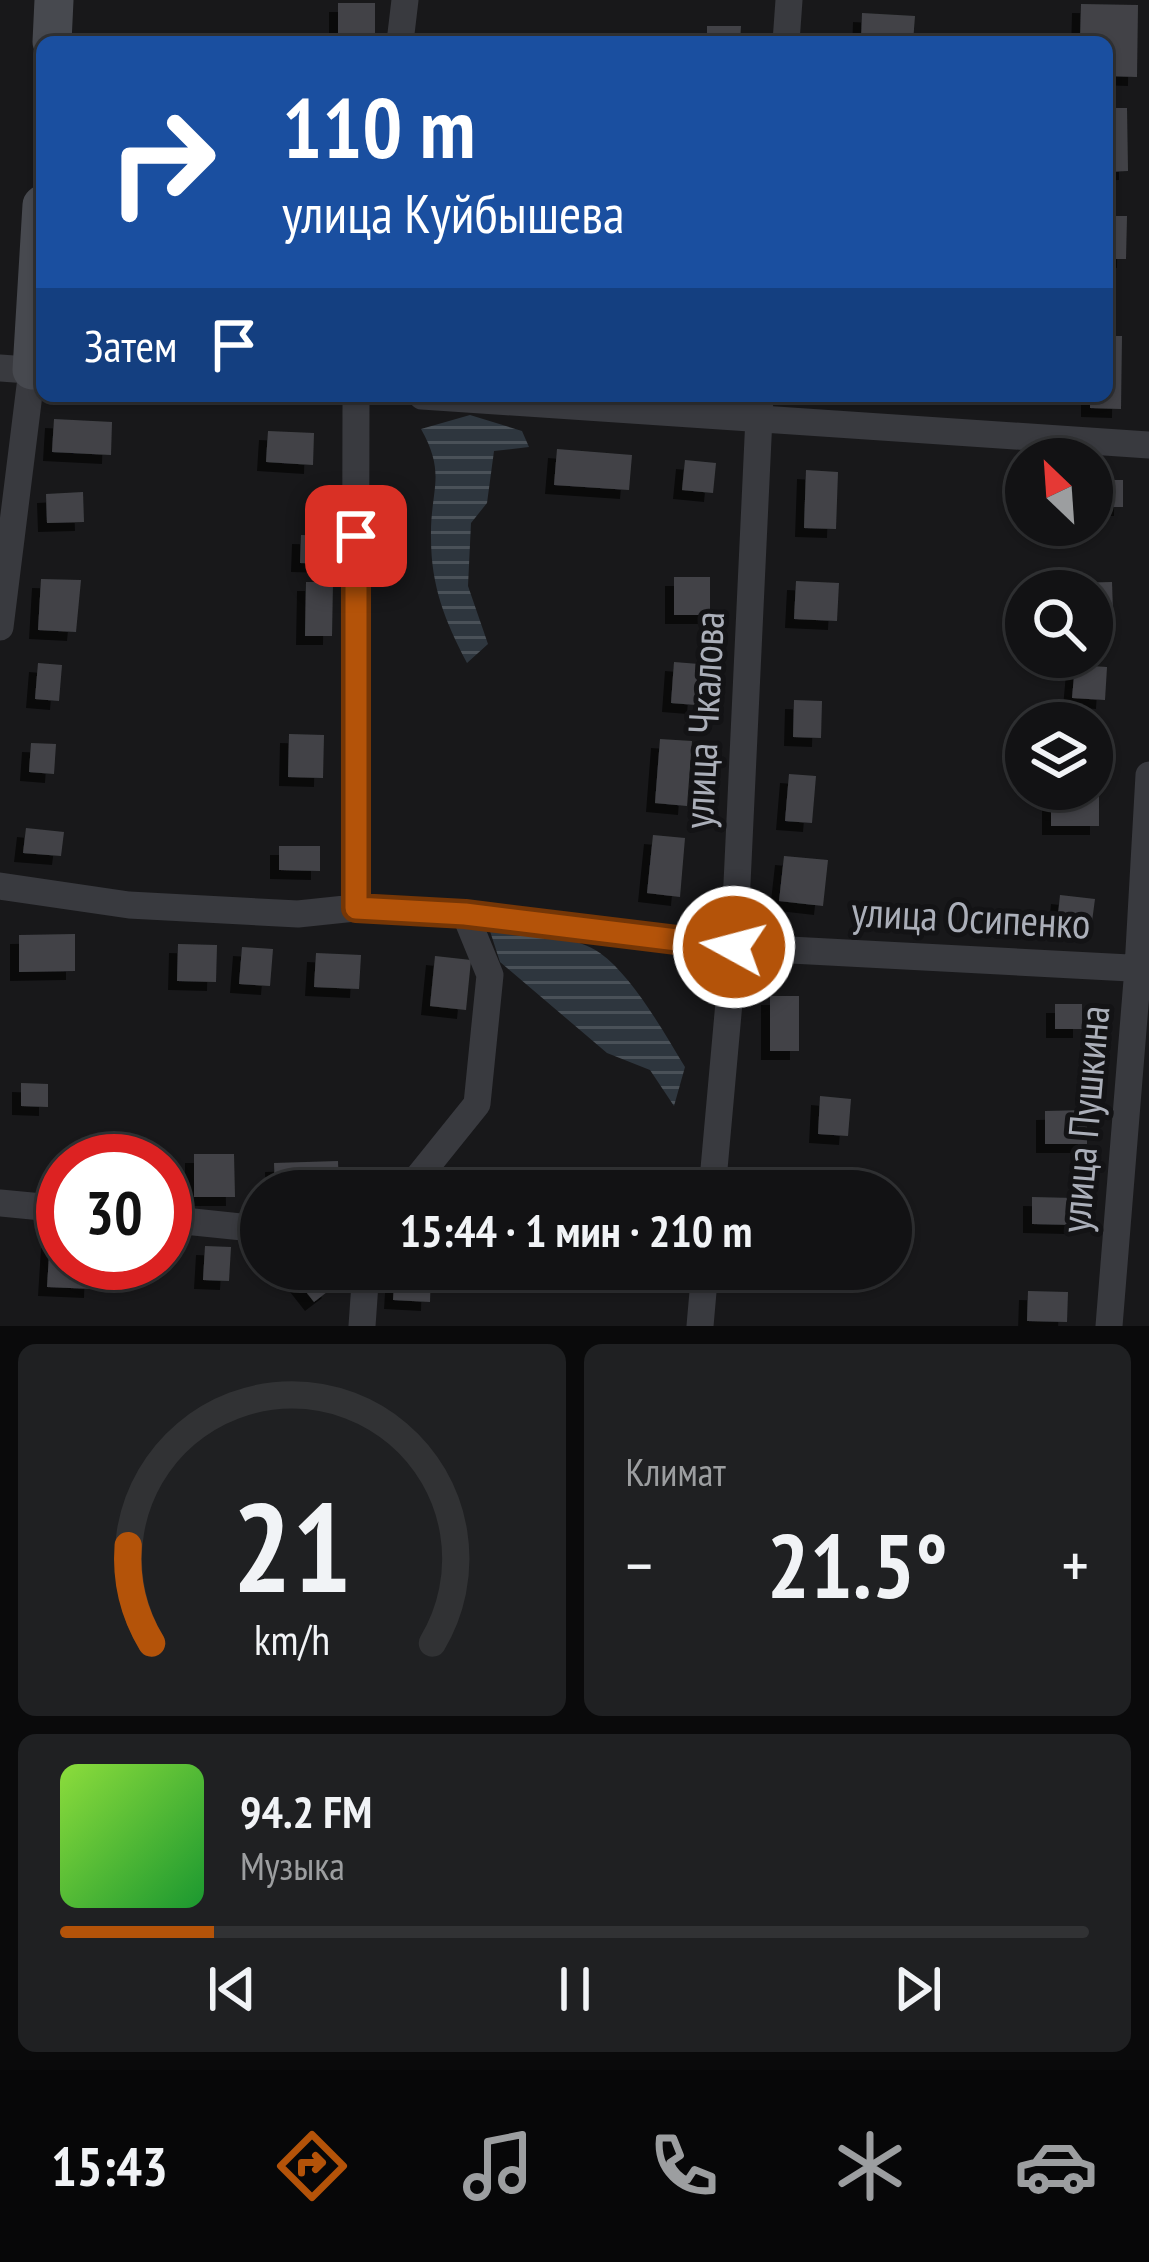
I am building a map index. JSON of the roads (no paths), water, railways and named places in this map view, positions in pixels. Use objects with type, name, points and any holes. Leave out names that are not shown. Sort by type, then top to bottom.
[{"type":"street","points":[[52,36],[54,0]]},
{"type":"street","points":[[401,36],[405,0]]},
{"type":"street","points":[[787,36],[790,0]]},
{"type":"street","points":[[0,627],[36,263]]},
{"type":"street","points":[[356,402],[356,908]]},
{"type":"street","points":[[606,402],[759,407],[1149,445]]},
{"type":"street","name":"улица Чкалова","points":[[714,1170],[734,947],[759,407]]},
{"type":"street","name":"улица Пушкина","points":[[1109,1326],[1144,968],[1149,775]]},
{"type":"street","name":"улица Осипенко","points":[[0,886],[129,905],[298,914],[356,908],[465,914],[734,947],[1144,968]]},
{"type":"street","points":[[424,1170],[477,1104],[490,975],[465,914]]},
{"type":"street","points":[[0,1203],[36,1206]]},
{"type":"street","points":[[192,1223],[240,1227]]},
{"type":"street","points":[[362,1326],[365,1290]]},
{"type":"street","points":[[700,1326],[703,1290]]}]
